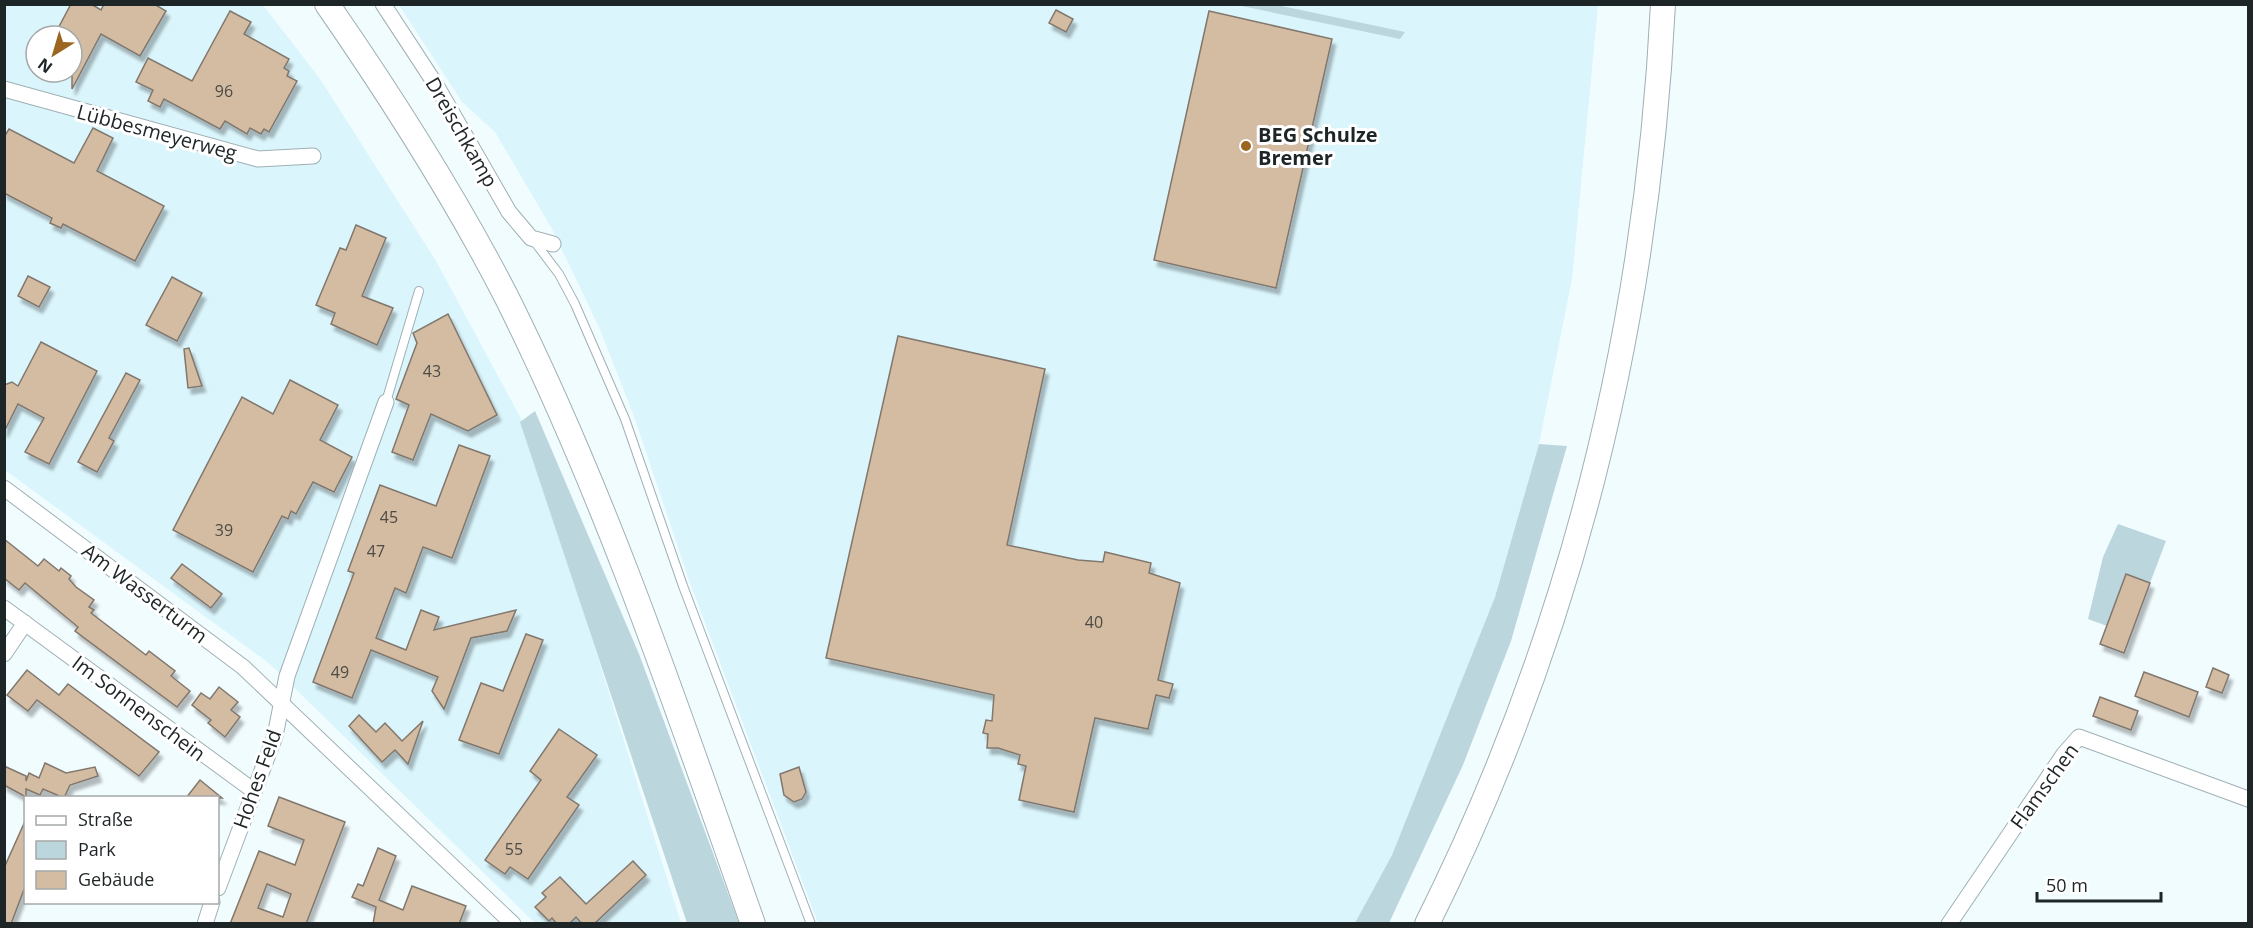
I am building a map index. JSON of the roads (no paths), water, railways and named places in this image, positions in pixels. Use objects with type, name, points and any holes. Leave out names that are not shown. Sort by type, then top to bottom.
[{"type":"main road","points":[[327,4],[377,77],[449,195],[505,296],[548,384],[621,555],[753,924]]},
{"type":"main road","points":[[1427,924],[1504,753],[1545,643],[1587,505],[1622,355],[1640,248],[1654,129],[1663,4]]},
{"type":"street","name":"Dreischkamp","points":[[383,4],[436,85],[508,212],[531,237],[553,244]]},
{"type":"street","name":"Lübbesmeyerweg","points":[[4,89],[258,159],[313,156]]},
{"type":"street","points":[[283,702],[287,676],[386,402]]},
{"type":"street","name":"Am Wasserturm","points":[[4,488],[224,652],[283,702],[513,924]]},
{"type":"street","name":"Im Sonnenschein","points":[[4,608],[254,791]]},
{"type":"street","points":[[4,654],[25,623]]},
{"type":"street","name":"Hohes Feld","points":[[219,885],[275,736],[283,702]]},
{"type":"street","name":"Flamschen","points":[[1949,924],[2064,754],[2079,737],[2248,798]]},
{"type":"street","points":[[205,924],[212,904]]},
{"type":"lane","points":[[531,237],[553,265],[575,304],[625,419],[683,586],[812,924]]},
{"type":"lane","points":[[386,402],[418,291]]},
{"type":"place","name":"BEG Schulze Bremer","points":[[1246,146]]}]
